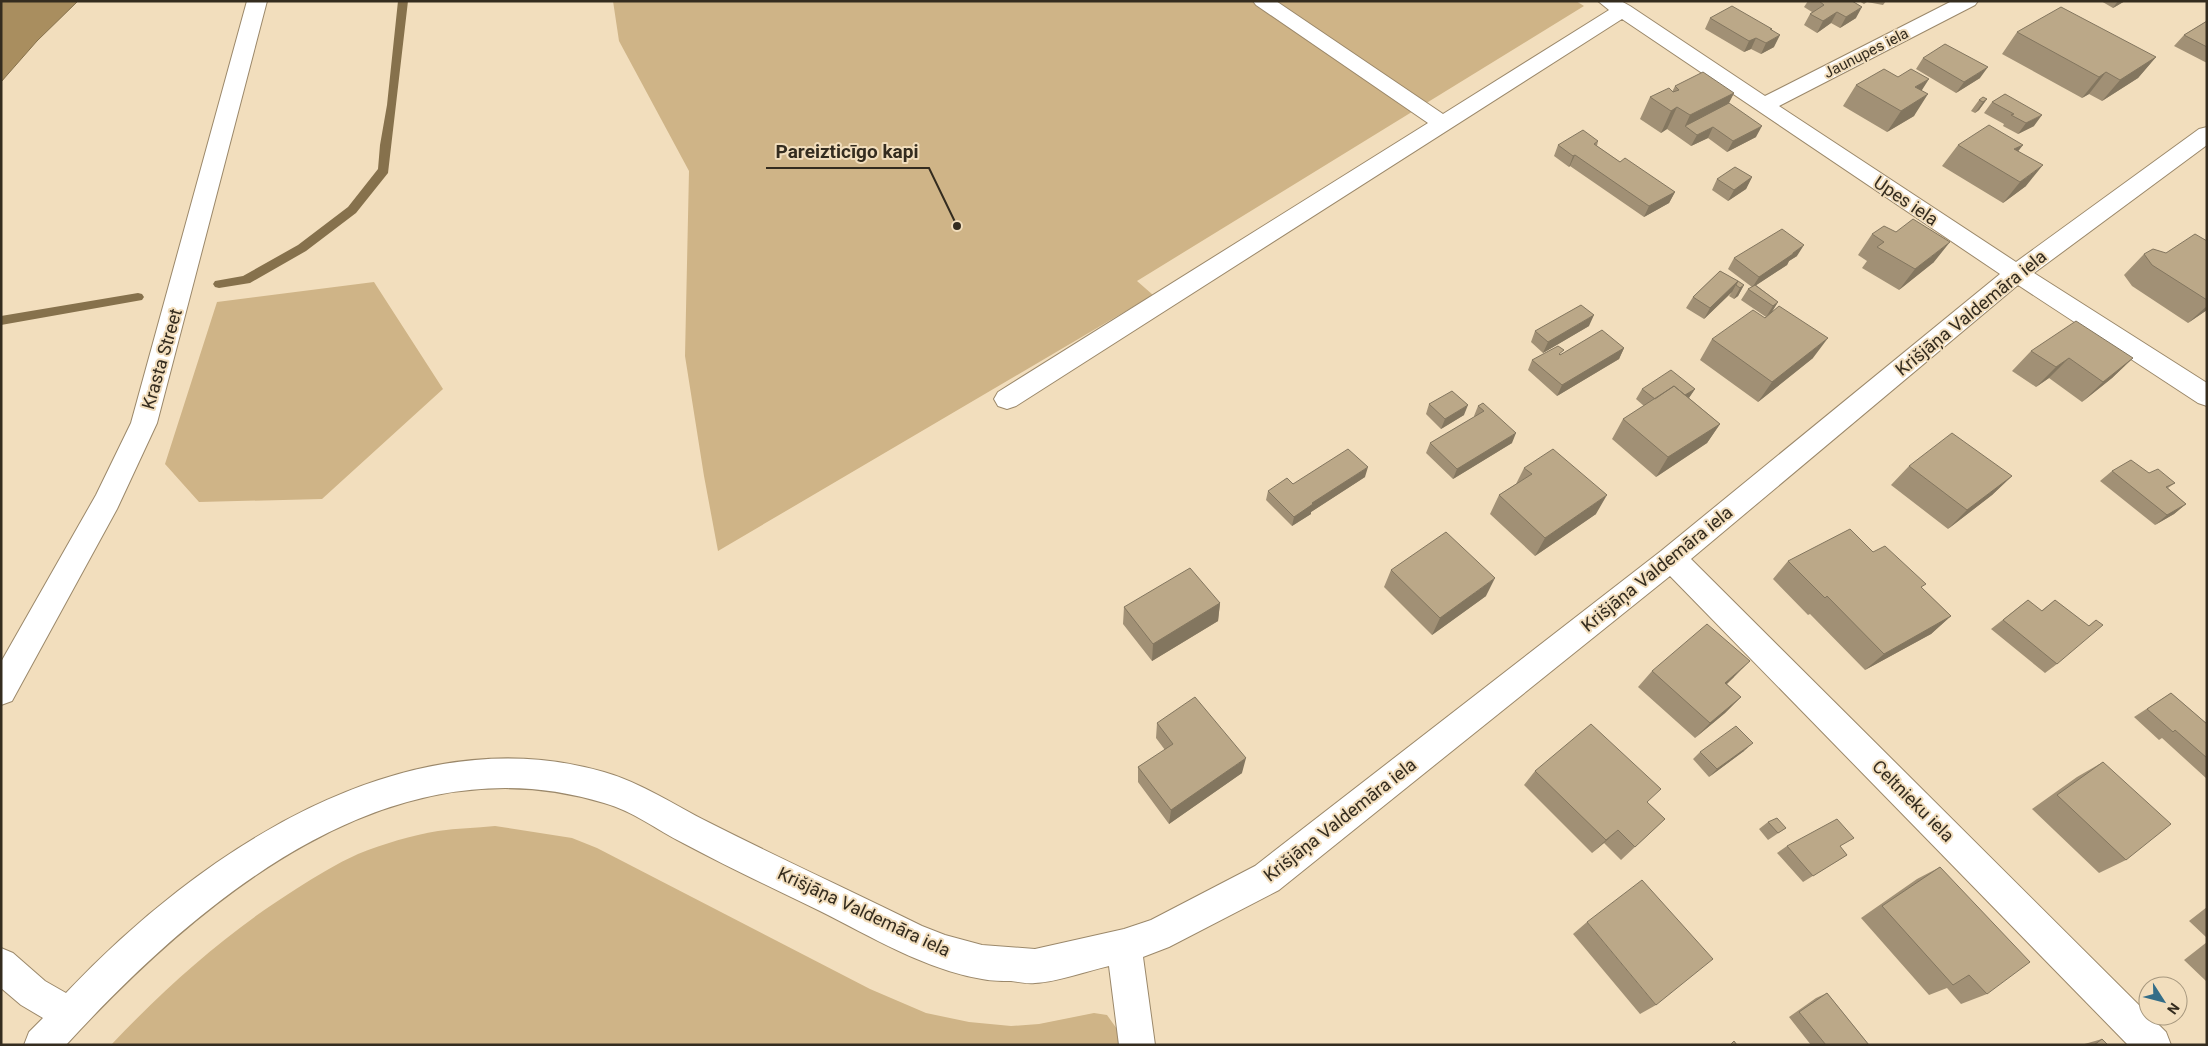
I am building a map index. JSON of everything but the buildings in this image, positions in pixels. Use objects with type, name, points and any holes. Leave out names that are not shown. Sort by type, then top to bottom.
[{"type":"street","name":"Krasta Street","points":[[1,691],[107,501],[144,423],[257,1]]},
{"type":"street","points":[[1263,1],[1444,124]]},
{"type":"street","name":"Jaunupes iela","points":[[1764,105],[1968,1]]},
{"type":"street","points":[[1008,399],[1444,124],[1616,6]]},
{"type":"street","name":"Upes iela","points":[[1616,6],[2016,274],[2207,396]]},
{"type":"street","name":"Krišjāņa Valdemāra iela","points":[[42,1045],[70,1014],[137,949],[187,905],[239,868],[292,834],[395,788],[443,778],[489,772],[550,777],[607,788],[911,938],[946,952],[982,962],[1035,966],[1124,946],[1157,935],[1267,878],[1671,559],[2016,274],[2207,134]]},
{"type":"street","name":"Celtnieku iela","points":[[1671,559],[1695,580],[2153,1045]]},
{"type":"street","points":[[1124,946],[1137,1045]]},
{"type":"street","points":[[1,965],[33,993],[70,1014]]},
{"type":"shaded area","points":[[1,1],[78,1],[37,41],[1,82]]},
{"type":"shaded area","points":[[613,1],[1576,1],[1584,6],[1137,281],[1153,295],[718,551],[685,356],[689,171],[619,41]]},
{"type":"shaded area","points":[[374,282],[443,389],[322,499],[199,502],[165,464],[217,302]]},
{"type":"shaded area","points":[[495,826],[572,838],[597,848],[870,989],[926,1013],[969,1022],[1011,1026],[1039,1024],[1094,1013],[1107,1015],[1117,1029],[1121,1045],[111,1045],[176,981],[221,942],[270,906],[326,870],[358,854],[408,837],[445,830]]},
{"type":"waterway","points":[[219,284],[246,280],[302,248],[352,210],[384,170],[385,145],[392,105],[403,1]]},
{"type":"waterway","points":[[1,321],[138,297]]},
{"type":"place","name":"Pareizticīgo kapi","points":[[957,226]]}]
